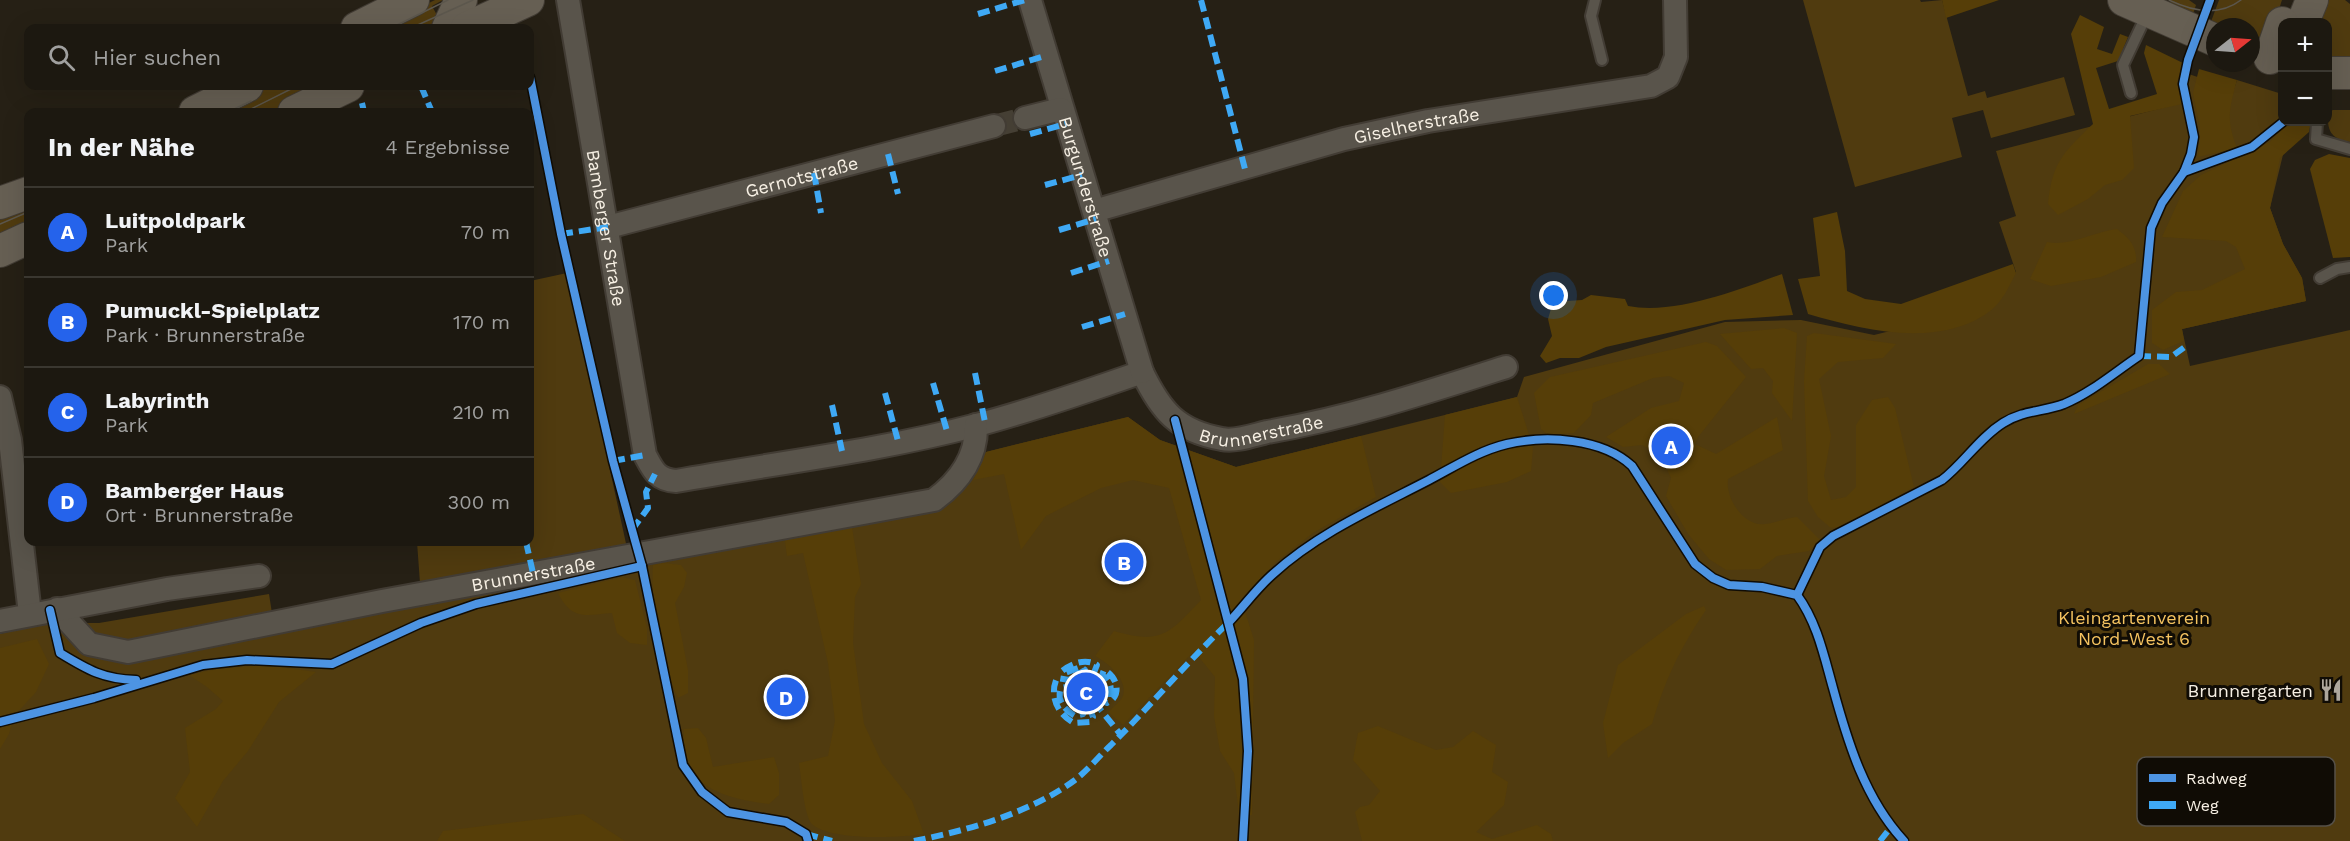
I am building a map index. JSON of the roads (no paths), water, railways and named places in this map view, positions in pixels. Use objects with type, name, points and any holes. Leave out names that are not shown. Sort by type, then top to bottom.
[{"type":"main road","points":[[364,13],[413,0]]},
{"type":"main road","points":[[450,24],[461,0]]},
{"type":"main road","points":[[476,24],[528,0]]},
{"type":"main road","points":[[2285,18],[2291,0]]},
{"type":"main road","points":[[2305,18],[2312,0]]},
{"type":"main road","points":[[2146,5],[2206,35]]},
{"type":"main road","points":[[2268,57],[2278,34]]},
{"type":"main road","points":[[2332,73],[2350,73]]},
{"type":"main road","points":[[203,108],[239,90]]},
{"type":"main road","points":[[302,108],[340,90]]},
{"type":"main road","points":[[0,203],[24,194]]},
{"type":"main road","points":[[0,250],[24,240]]},
{"type":"street","name":"Bamberger Straße","points":[[568,0],[645,455],[656,474],[665,480],[676,481],[976,425]]},
{"type":"street","name":"Burgunderstraße","points":[[1030,0],[1142,372]]},
{"type":"street","name":"Giselherstraße","points":[[1094,211],[1344,139],[1440,119],[1651,86],[1668,77],[1676,57],[1675,0]]},
{"type":"street","points":[[1025,118],[1061,109]]},
{"type":"street","name":"Gernotstraße","points":[[608,226],[994,126]]},
{"type":"street","name":"Brunnerstraße","points":[[1142,372],[1157,403],[1175,420],[1188,428],[1224,440],[1286,429],[1385,405],[1506,367]]},
{"type":"street","points":[[976,425],[1059,401],[1142,372]]},
{"type":"street","points":[[0,397],[10,440],[30,614]]},
{"type":"street","name":"Brunnerstraße","points":[[57,609],[89,644],[128,652],[392,599],[934,500],[952,487],[968,462],[976,443],[976,425]]},
{"type":"street","points":[[0,621],[57,609],[259,576]]},
{"type":"lane","points":[[1594,0],[1592,16],[1602,60]]},
{"type":"lane","points":[[2131,93],[2123,65],[2146,5]]},
{"type":"lane","points":[[2317,126],[2316,139],[2350,149]]},
{"type":"lane","points":[[2320,278],[2337,269],[2350,267]]},
{"type":"tunnel","points":[[994,126],[1025,118]]},
{"type":"tram line","points":[[399,24],[448,0]]},
{"type":"tram line","points":[[420,24],[473,0]]},
{"type":"tram line","points":[[2169,0],[2187,7],[2205,10],[2224,9],[2241,0]]},
{"type":"tram line","points":[[253,108],[289,90]]},
{"type":"tram line","points":[[236,108],[251,101]]},
{"type":"tram line","points":[[0,224],[24,214]]},
{"type":"place","name":"Luitpoldpark","points":[[1671,446]]},
{"type":"place","name":"Pumuckl-Spielplatz","points":[[1124,562]]},
{"type":"place","name":"Brunnergarten","points":[[2331,690]]},
{"type":"place","name":"Labyrinth","points":[[1086,692]]},
{"type":"place","name":"Bamberger Haus","points":[[786,697]]},
{"type":"park label","name":"Kleingartenverein Nord-West 6","points":[[2134,627]]}]
